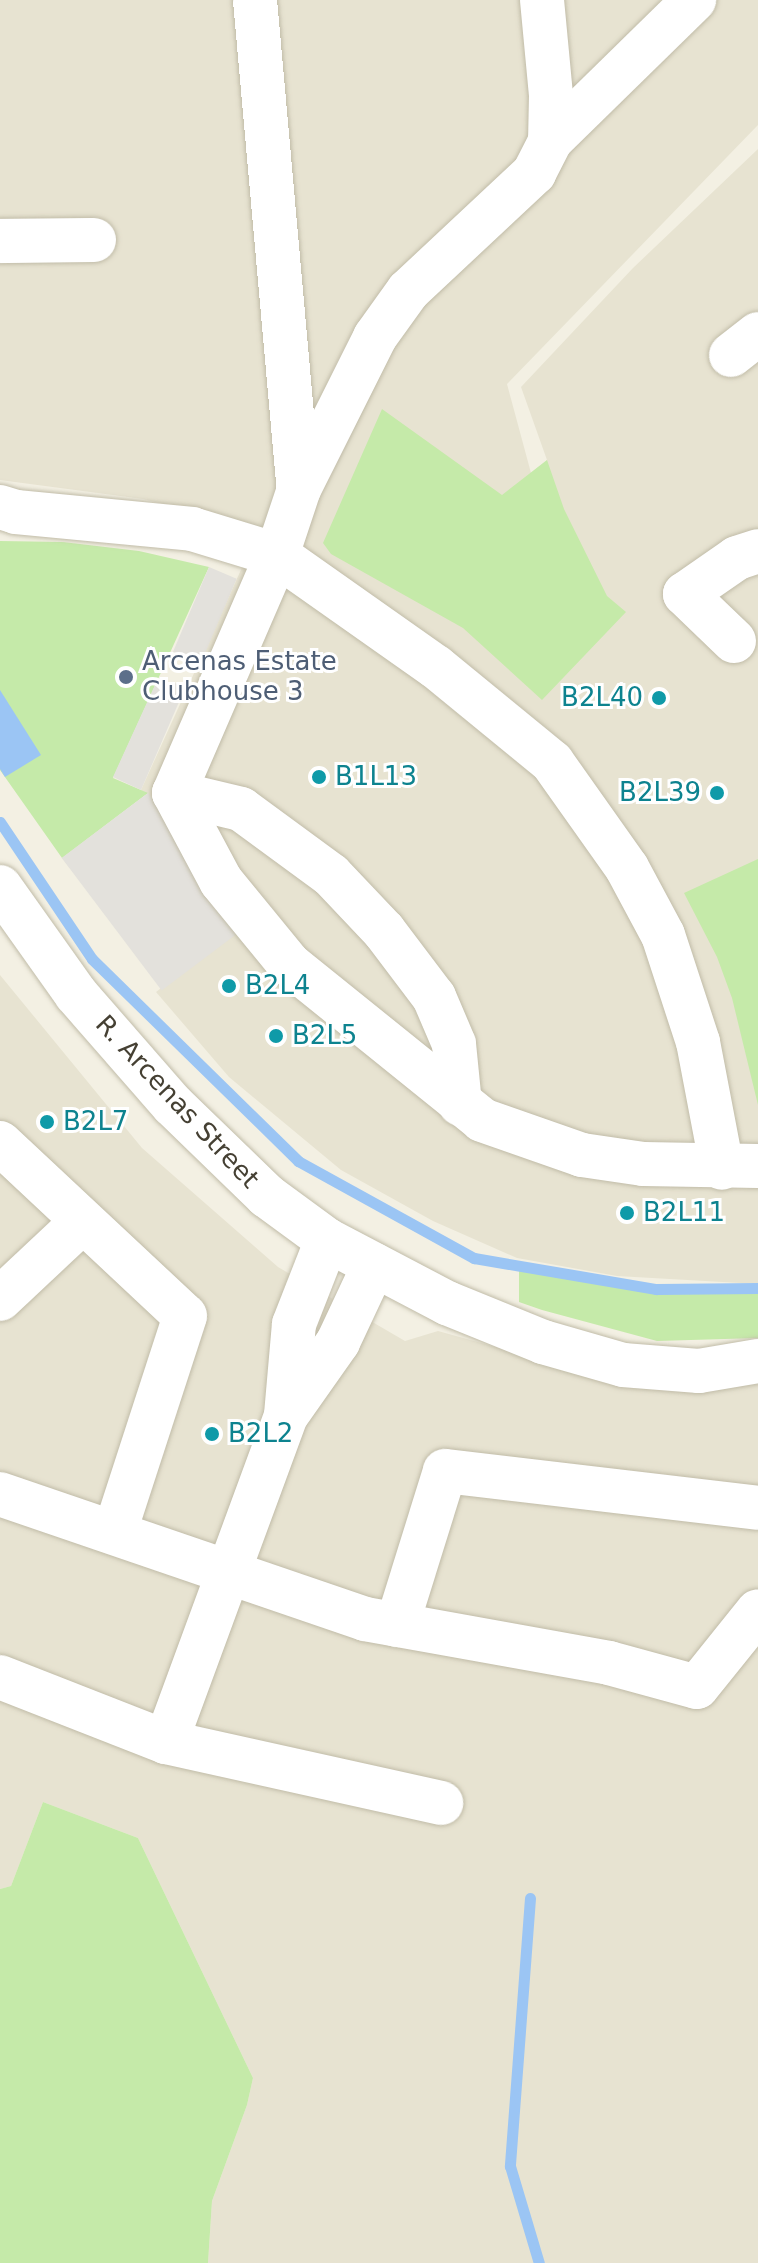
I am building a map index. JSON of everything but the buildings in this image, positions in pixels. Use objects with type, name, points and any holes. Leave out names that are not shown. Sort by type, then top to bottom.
[{"type":"street","points":[[255,0],[299,489]]},
{"type":"street","points":[[542,0],[551,95],[550,141]]},
{"type":"street","points":[[174,793],[277,555],[299,489],[375,337],[408,291],[534,173],[550,141],[694,0]]},
{"type":"street","points":[[0,241],[94,240]]},
{"type":"street","points":[[5,512],[192,529],[277,555],[436,667],[552,762],[627,868],[663,935],[740,1167],[643,1164],[582,1155],[482,1120],[289,964],[221,881],[174,793]]},
{"type":"street","points":[[734,641],[685,594],[737,558],[758,551]]},
{"type":"street","points":[[174,793],[241,809],[331,875],[384,931],[434,997],[454,1044],[460,1104]]},
{"type":"street","name":"R. Arcenas Street","points":[[0,887],[76,994],[173,1105],[267,1196],[327,1240],[447,1303],[543,1342],[623,1365],[699,1371],[758,1361]]},
{"type":"street","points":[[0,1143],[185,1316],[115,1532]]},
{"type":"street","points":[[0,1299],[82,1222]]},
{"type":"street","points":[[166,1742],[286,1415],[294,1324],[327,1240]]},
{"type":"street","points":[[286,1415],[338,1342],[374,1265]]},
{"type":"street","points":[[397,1625],[445,1471],[758,1510]]},
{"type":"street","points":[[0,1494],[365,1619],[609,1663],[697,1687],[758,1611]]},
{"type":"street","points":[[0,1677],[166,1742],[441,1803]]},
{"type":"shaded area","points":[[0,0],[758,0],[758,125],[507,384],[531,473],[547,460],[521,387],[633,268],[758,149],[758,1284],[617,1276],[517,1258],[433,1221],[341,1170],[229,1077],[156,992],[165,985],[62,858],[148,794],[141,790],[260,528],[143,499],[0,480]]},
{"type":"shaded area","points":[[209,567],[237,579],[201,663],[173,652]]},
{"type":"shaded area","points":[[173,682],[185,688],[141,790],[113,777],[155,685],[168,689]]},
{"type":"shaded area","points":[[148,793],[248,926],[162,991],[62,858]]},
{"type":"shaded area","points":[[0,975],[142,1148],[278,1267],[405,1341],[438,1331],[640,1387],[758,1383],[758,2263],[208,2263],[212,2201],[247,2105],[253,2078],[138,1838],[43,1802],[11,1886],[0,1889]]},
{"type":"green space","points":[[382,409],[502,495],[547,460],[564,509],[607,596],[626,612],[542,700],[463,628],[331,554],[323,543]]},
{"type":"green space","points":[[0,541],[63,542],[139,551],[209,567],[113,778],[148,793],[62,858],[0,770]]},
{"type":"green space","points":[[758,859],[758,1105],[732,998],[717,957],[684,893]]},
{"type":"green space","points":[[519,1266],[656,1289],[758,1288],[758,1338],[657,1341],[542,1310],[519,1302]]},
{"type":"green space","points":[[43,1802],[138,1838],[253,2078],[247,2105],[212,2201],[208,2263],[0,2263],[0,1889],[11,1886]]},
{"type":"water","points":[[0,690],[41,755],[5,777],[0,769]]},
{"type":"waterway","points":[[0,822],[92,959],[298,1161],[474,1258],[656,1289],[758,1288]]},
{"type":"waterway","points":[[530,1898],[510,2166],[539,2263]]},
{"type":"place","name":"Arcenas Estate Clubhouse 3","points":[[126,677]]},
{"type":"place","name":"B2L40","points":[[659,698]]},
{"type":"place","name":"B1L13","points":[[319,777]]},
{"type":"place","name":"B2L39","points":[[717,793]]},
{"type":"place","name":"B2L4","points":[[229,986]]},
{"type":"place","name":"B2L5","points":[[276,1036]]},
{"type":"place","name":"B2L7","points":[[47,1122]]},
{"type":"place","name":"B2L11","points":[[627,1213]]},
{"type":"place","name":"B2L2","points":[[212,1434]]}]
